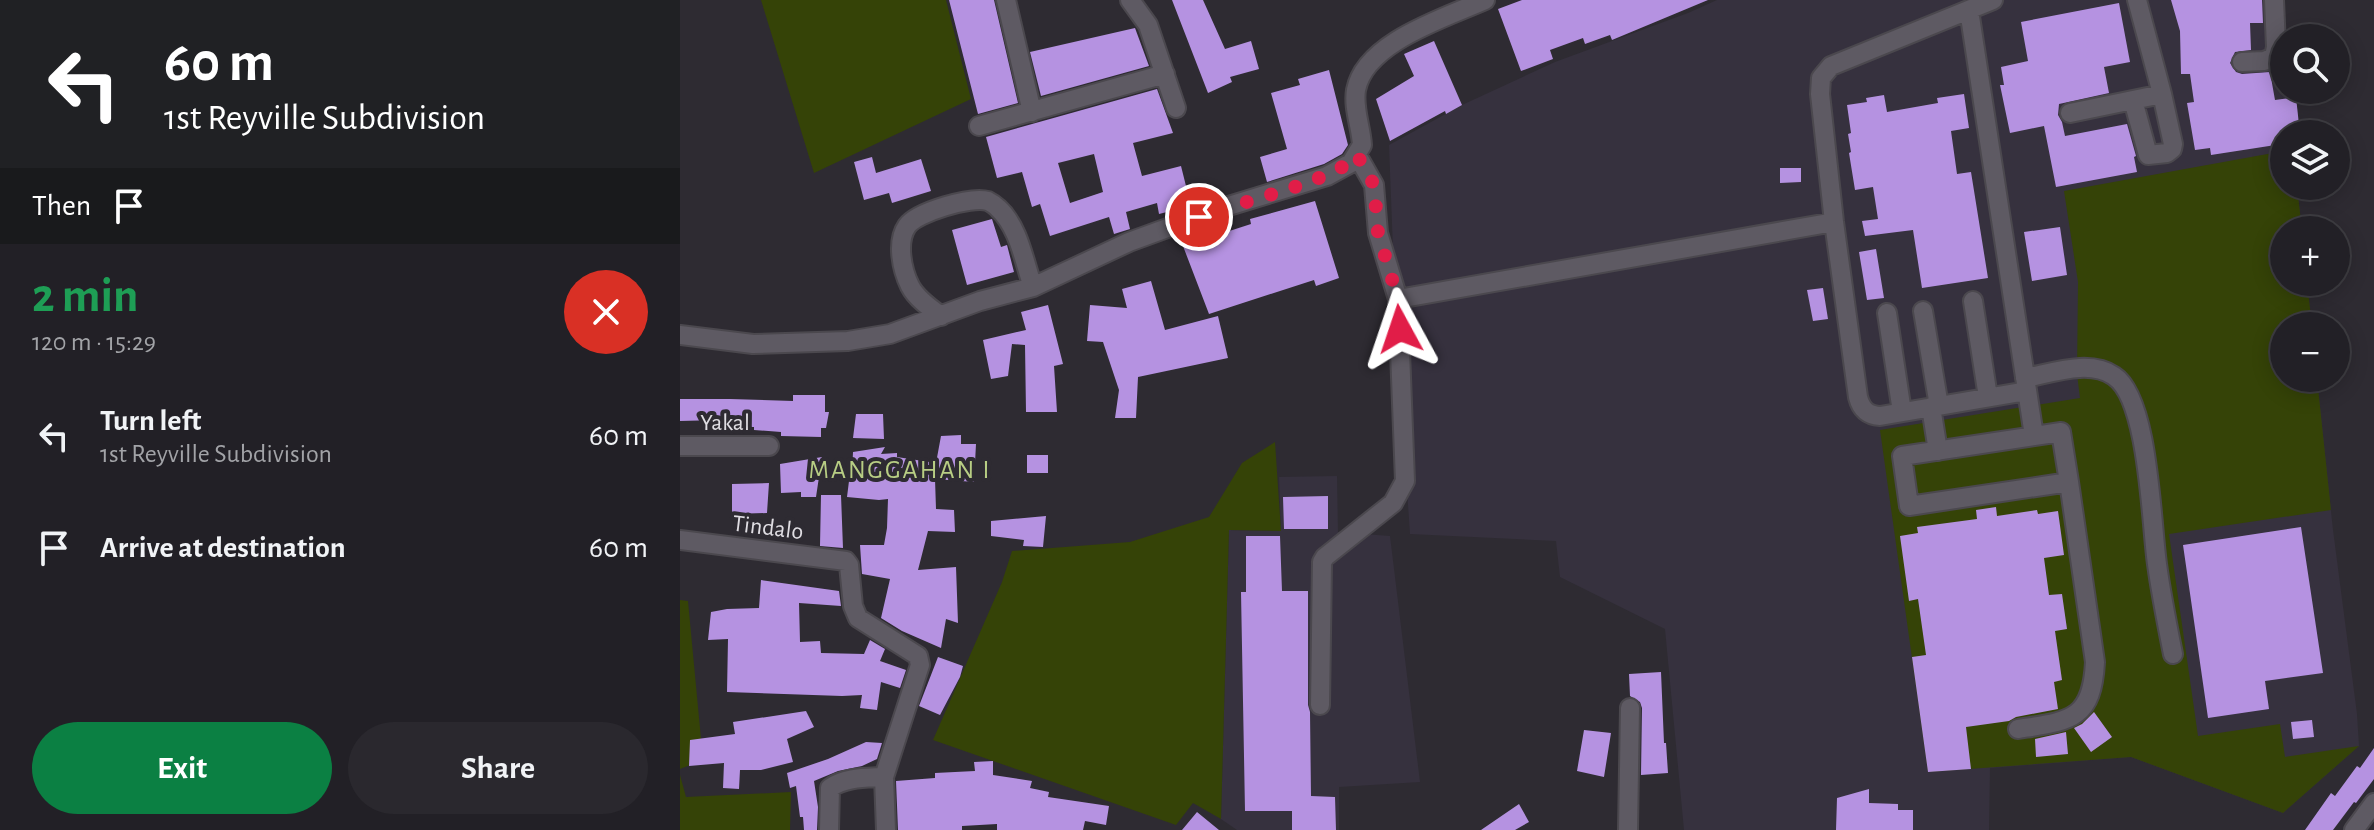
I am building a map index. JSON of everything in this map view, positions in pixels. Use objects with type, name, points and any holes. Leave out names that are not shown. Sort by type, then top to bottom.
[{"type":"street","points":[[1006,0],[1032,112]]},
{"type":"street","points":[[1130,0],[1148,25],[1176,108]]},
{"type":"street","points":[[680,335],[753,344],[848,341],[890,334],[980,301],[1033,287],[1129,242],[1222,208],[1327,176],[1351,163],[1362,145],[1356,89],[1360,77],[1375,56],[1392,42],[1485,0]]},
{"type":"street","points":[[1993,0],[1831,66],[1820,86],[1834,222],[1860,402],[1865,411],[1875,416],[1988,397],[2085,367],[2101,369],[2115,376],[2128,393],[2142,436],[2157,563],[2173,654]]},
{"type":"street","points":[[2133,100],[2148,155],[2167,153],[2173,144],[2137,0]]},
{"type":"street","points":[[2242,62],[2264,61],[2274,57],[2274,0]]},
{"type":"street","points":[[1969,10],[2034,436]]},
{"type":"street","points":[[979,126],[1165,74]]},
{"type":"street","points":[[2070,113],[2162,94]]},
{"type":"street","points":[[1320,705],[1322,562],[1393,503],[1405,481],[1398,299],[1378,233],[1374,185],[1357,155]]},
{"type":"street","points":[[941,316],[910,287],[901,257],[902,236],[908,223],[924,213],[973,200],[989,201],[1000,209],[1013,229],[1033,287]]},
{"type":"street","points":[[1398,299],[1834,222]]},
{"type":"street","points":[[1973,301],[1988,397]]},
{"type":"street","points":[[1923,311],[1938,451]]},
{"type":"street","points":[[1887,313],[1902,412]]},
{"type":"street","points":[[2018,729],[2066,720],[2079,713],[2089,699],[2094,682],[2095,662],[2069,482],[2061,432],[1902,456],[1909,506],[2069,482]]},
{"type":"street","name":"Yakal","points":[[680,446],[769,446]]},
{"type":"street","name":"Tindalo","points":[[680,540],[846,561],[853,606],[858,618],[920,660],[884,777]]},
{"type":"street","points":[[1628,830],[1630,708]]},
{"type":"street","points":[[829,830],[830,788],[834,784],[884,777],[886,830]]},
{"type":"street","points":[[2354,830],[2374,803]]},
{"type":"shaded area","points":[[1717,0],[2282,0],[2283,24],[2270,24],[2270,104],[2297,104],[2298,120],[2270,120],[2270,200],[2299,200],[2300,216],[2270,216],[2270,296],[2309,296],[2310,312],[2270,312],[2270,392],[2318,392],[2359,746],[2283,813],[2131,757],[1990,768],[1989,830],[1684,830],[1665,629],[1560,577],[1556,541],[1410,534],[1396,328],[1389,145],[1462,105],[1555,62]]},
{"type":"shaded area","points":[[1337,476],[1338,532],[1390,536],[1420,782],[1339,787],[1339,830],[1237,830],[1221,819],[1229,530],[1281,531],[1279,477]]},
{"type":"green space","points":[[761,0],[946,0],[971,99],[814,173]]},
{"type":"green space","points":[[2270,154],[2270,200],[2299,200],[2300,216],[2270,216],[2270,296],[2309,296],[2310,312],[2270,312],[2270,392],[2318,392],[2331,510],[2169,534],[2198,736],[2280,724],[2285,757],[2359,746],[2283,813],[2131,757],[1928,772],[1880,430],[2080,398],[2077,374],[2078,282],[2064,191]]},
{"type":"green space","points":[[1275,442],[1281,531],[1229,530],[1221,819],[1193,803],[1176,825],[933,740],[1002,582],[1012,551],[1130,542],[1209,517],[1242,463]]},
{"type":"green space","points":[[680,600],[688,601],[703,760],[680,769]]},
{"type":"green space","points":[[680,775],[686,797],[791,792],[790,830],[680,830]]},
{"type":"building","points":[[949,0],[994,0],[1018,103],[978,114]]},
{"type":"building","points":[[1172,0],[1203,0],[1225,49],[1251,41],[1259,69],[1230,77],[1232,82],[1208,93]]},
{"type":"building","points":[[1522,0],[1708,0],[1612,40],[1610,35],[1585,44],[1583,38],[1550,50],[1553,59],[1521,71],[1498,9]]},
{"type":"building","points":[[2171,0],[2262,0],[2263,23],[2250,23],[2251,50],[2235,52],[2230,63],[2236,72],[2242,74],[2270,72],[2270,104],[2297,104],[2298,120],[2270,120],[2270,146],[2211,155],[2210,148],[2195,150],[2187,103],[2194,102],[2190,74],[2181,74],[2180,31]]},
{"type":"building","points":[[2119,3],[2130,62],[2104,67],[2109,93],[2059,104],[2058,115],[2065,136],[2127,124],[2137,172],[2056,187],[2044,126],[2010,133],[2000,85],[2004,85],[2001,67],[2028,61],[2021,22]]},
{"type":"building","points":[[1135,28],[1149,66],[1041,96],[1030,52]]},
{"type":"building","points":[[1434,41],[1462,105],[1390,141],[1376,99],[1414,76],[1404,54]]},
{"type":"building","points":[[1329,70],[1348,145],[1342,154],[1324,164],[1267,182],[1260,157],[1287,149],[1271,93],[1300,85],[1298,79]]},
{"type":"building","points":[[1157,89],[1173,133],[1133,143],[1142,176],[1181,166],[1191,206],[1159,214],[1157,203],[1126,212],[1130,229],[1114,234],[1109,217],[1050,236],[1040,204],[1032,207],[1022,172],[997,178],[986,137]],"holes":[[[1094,154],[1103,192],[1070,203],[1058,163]]]},
{"type":"building","points":[[1964,94],[1969,128],[1951,131],[1957,174],[1971,172],[1988,278],[1922,288],[1913,230],[1865,236],[1862,221],[1878,219],[1873,187],[1855,190],[1849,153],[1848,134],[1851,133],[1847,105],[1884,95],[1887,112],[1938,103],[1937,98]]},
{"type":"building","points":[[872,157],[876,173],[921,159],[931,191],[892,203],[889,193],[864,200],[854,162]]},
{"type":"building","points":[[1780,168],[1801,168],[1801,182],[1780,183]]},
{"type":"building","points":[[1315,201],[1339,278],[1316,286],[1314,280],[1209,314],[1183,246],[1251,224],[1250,219]]},
{"type":"building","points":[[992,219],[1001,247],[1007,245],[1014,272],[967,285],[952,230]]},
{"type":"building","points":[[2060,227],[2067,275],[2032,281],[2024,232]]},
{"type":"building","points":[[1876,249],[1884,298],[1867,300],[1859,252]]},
{"type":"building","points":[[1151,281],[1165,330],[1218,316],[1228,358],[1138,377],[1136,418],[1115,418],[1119,390],[1103,342],[1087,341],[1090,305],[1127,308],[1122,289]]},
{"type":"building","points":[[1823,288],[1828,319],[1813,321],[1807,290]]},
{"type":"building","points":[[1048,305],[1063,364],[1054,366],[1057,412],[1026,412],[1025,345],[1012,344],[1008,376],[991,379],[983,340],[1026,330],[1021,312]]},
{"type":"building","points":[[793,395],[825,395],[825,412],[829,412],[826,428],[821,428],[821,437],[781,436],[781,432],[754,430],[754,427],[719,427],[719,420],[680,421],[680,399],[793,401]]},
{"type":"building","points":[[856,414],[883,414],[884,439],[853,438]]},
{"type":"building","points":[[961,435],[961,444],[976,444],[974,482],[935,479],[936,509],[954,510],[955,532],[928,531],[918,570],[956,567],[958,623],[946,619],[941,648],[881,618],[890,579],[862,574],[860,545],[884,545],[888,499],[847,497],[853,452],[885,447],[881,454],[897,453],[897,457],[936,463],[941,436]]},
{"type":"building","points":[[1027,455],[1048,455],[1048,473],[1027,473]]},
{"type":"building","points":[[822,457],[816,497],[801,497],[801,492],[781,493],[780,464]]},
{"type":"building","points":[[769,483],[767,513],[732,514],[732,484]]},
{"type":"building","points":[[821,495],[841,495],[843,548],[820,546]]},
{"type":"building","points":[[1328,496],[1328,529],[1284,529],[1283,497]]},
{"type":"building","points":[[1996,507],[1997,516],[2037,510],[2038,514],[2058,511],[2064,555],[2044,558],[2049,595],[2062,594],[2067,629],[2055,631],[2062,680],[2054,682],[2058,709],[1966,727],[1971,769],[1928,772],[1912,657],[1926,655],[1918,599],[1909,601],[1900,536],[1918,533],[1917,527],[1977,519],[1976,510]]},
{"type":"building","points":[[1046,516],[1043,547],[1023,546],[1024,540],[991,536],[991,521]]},
{"type":"building","points":[[2301,527],[2323,673],[2265,681],[2269,709],[2208,718],[2183,545]]},
{"type":"building","points":[[1246,536],[1280,536],[1282,591],[1308,591],[1311,796],[1335,797],[1336,830],[1292,830],[1292,811],[1245,811],[1241,592],[1246,592]]},
{"type":"building","points":[[761,580],[839,591],[841,606],[799,603],[800,642],[820,641],[821,653],[864,654],[870,640],[885,649],[880,661],[906,670],[900,688],[881,682],[877,710],[860,708],[862,695],[727,692],[728,639],[708,640],[711,612],[759,608]]},
{"type":"building","points":[[938,657],[963,666],[940,715],[919,706]]},
{"type":"building","points":[[1661,672],[1668,773],[1641,775],[1642,708],[1640,702],[1630,696],[1629,674]]},
{"type":"building","points":[[806,711],[814,727],[787,739],[793,762],[761,770],[740,770],[739,789],[723,788],[724,763],[689,766],[690,740],[735,734],[733,722]]},
{"type":"building","points":[[2094,712],[2112,737],[2091,752],[2074,728]]},
{"type":"building","points":[[2312,720],[2314,737],[2293,739],[2291,722]]},
{"type":"building","points":[[1584,730],[1611,733],[1604,777],[1577,771]]},
{"type":"building","points":[[2066,732],[2068,754],[2036,757],[2035,739]]},
{"type":"building","points":[[866,742],[882,743],[877,759],[814,781],[818,807],[817,830],[804,830],[796,786],[790,788],[787,773]]},
{"type":"building","points":[[2374,748],[2374,779],[2356,803],[2333,830],[2305,830],[2331,793],[2335,796]]},
{"type":"building","points":[[993,761],[993,775],[1032,781],[1030,788],[1049,792],[1048,797],[1109,806],[1106,825],[1085,821],[1083,830],[997,830],[997,824],[962,826],[962,830],[898,830],[896,781],[935,778],[935,773],[975,771],[974,762]]},
{"type":"building","points":[[1869,789],[1869,803],[1898,804],[1898,810],[1913,810],[1913,830],[1836,830],[1837,798]]},
{"type":"building","points":[[1519,804],[1529,822],[1515,830],[1481,830]]},
{"type":"building","points":[[1197,812],[1219,830],[1182,830]]},
{"type":"district","name":"MANGGAHAN I","points":[[900,469]]},
{"type":"route","points":[[1199,217],[1327,176],[1351,163],[1357,155],[1374,185],[1378,233],[1398,299],[1400,329]]}]
